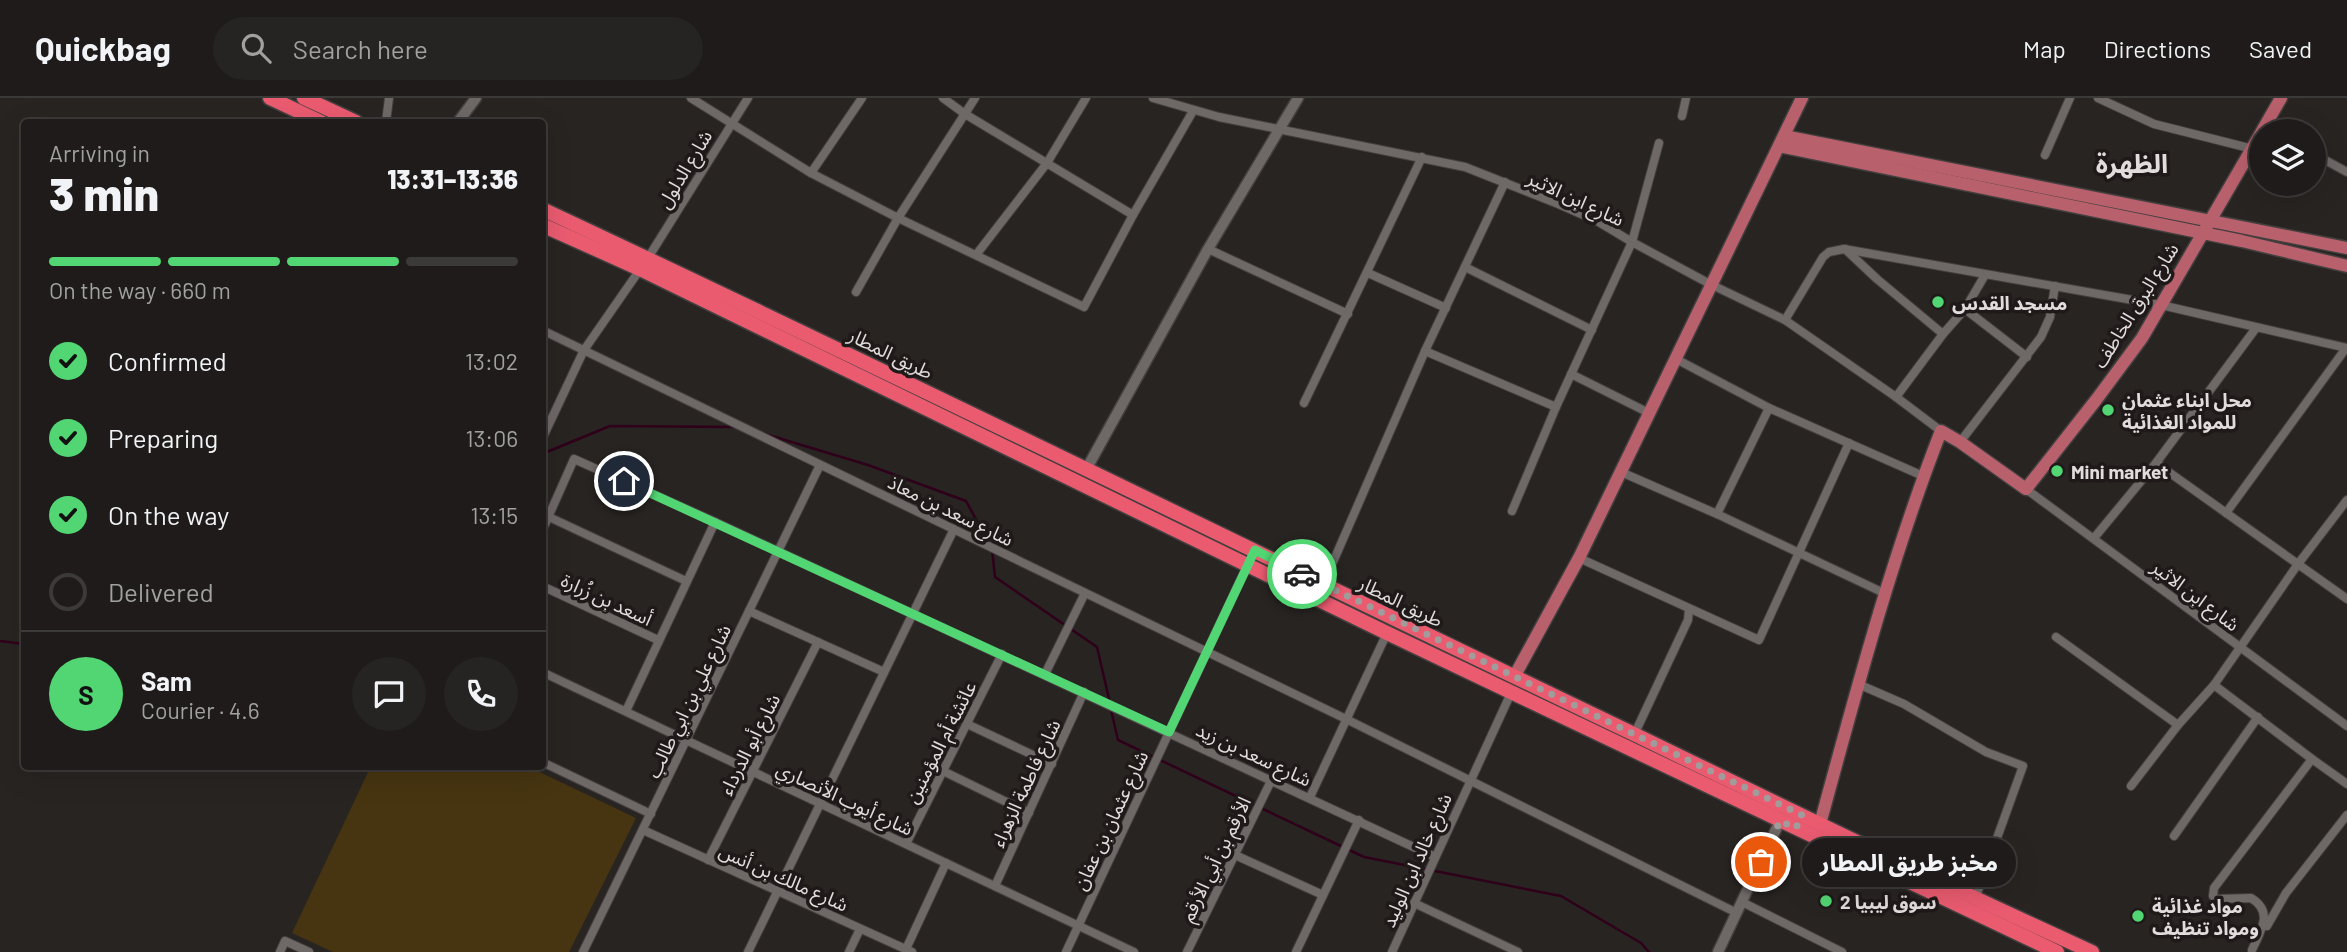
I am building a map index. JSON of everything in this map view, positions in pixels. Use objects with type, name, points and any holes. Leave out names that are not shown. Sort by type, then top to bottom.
[{"type":"highway","points":[[270,98],[315,119]]},
{"type":"highway","points":[[304,98],[346,119]]},
{"type":"highway","name":"طريق المطار","points":[[546,211],[644,264],[1248,566],[1509,692],[1780,821],[1820,824],[2092,952]]},
{"type":"highway","name":"طريق المطار","points":[[546,227],[644,264],[1087,468],[1634,735],[2057,952]]},
{"type":"highway","points":[[1509,692],[1521,687],[1514,677]]},
{"type":"main road","points":[[460,119],[477,98]]},
{"type":"main road","points":[[1087,468],[1208,249],[1298,98]]},
{"type":"main road","points":[[1514,677],[1579,558],[1802,98]]},
{"type":"main road","name":"شارع البرق الخاطف","points":[[2270,119],[2281,98]]},
{"type":"main road","points":[[1782,141],[2347,248]]},
{"type":"main road","points":[[1782,141],[2347,267]]},
{"type":"main road","name":"شارع البرق الخاطف","points":[[2026,489],[2142,338],[2249,156]]},
{"type":"main road","points":[[1820,824],[1858,684],[1923,477],[1941,431],[2026,489]]},
{"type":"main road","points":[[1718,952],[1780,821]]},
{"type":"street","points":[[386,119],[389,98]]},
{"type":"street","points":[[691,98],[811,173],[1084,307],[1193,111]]},
{"type":"street","name":"شارع الدلول","points":[[546,431],[584,350],[644,264],[748,98]]},
{"type":"street","points":[[811,173],[862,98]]},
{"type":"street","points":[[943,98],[1133,215]]},
{"type":"street","points":[[856,292],[898,218],[975,98]]},
{"type":"street","points":[[976,255],[1047,163],[1086,98]]},
{"type":"street","name":"شارع ابن الاثير","points":[[1153,98],[1193,111],[1465,167],[1597,220],[1710,284],[1785,320],[1941,431]]},
{"type":"street","points":[[1682,116],[1686,98]]},
{"type":"street","points":[[2045,155],[2070,98]]},
{"type":"street","points":[[2098,98],[2154,124],[2249,148]]},
{"type":"street","points":[[1512,510],[1632,242],[1659,143]]},
{"type":"street","points":[[1304,403],[1422,157]]},
{"type":"street","points":[[2326,161],[2347,172]]},
{"type":"street","points":[[1324,585],[1425,351],[1505,182]]},
{"type":"street","points":[[1208,249],[1348,314]]},
{"type":"street","points":[[1844,249],[1943,334]]},
{"type":"street","points":[[1785,320],[1823,257],[1829,252],[1844,249],[2161,305],[2347,348],[2226,513]]},
{"type":"street","points":[[1465,268],[1592,330]]},
{"type":"street","points":[[1368,273],[1446,308]]},
{"type":"street","points":[[1896,397],[1965,309],[1985,275]]},
{"type":"street","points":[[1960,442],[2027,356],[2046,327],[2055,286]]},
{"type":"street","points":[[1965,309],[2027,356]]},
{"type":"street","points":[[2094,538],[2156,463],[2256,327]]},
{"type":"street","name":"شارع سعد بن معاذ","points":[[546,332],[1346,719],[1468,782],[1739,908],[1843,952]]},
{"type":"street","points":[[1425,351],[1556,407]]},
{"type":"street","points":[[1676,359],[1769,408],[1923,477]]},
{"type":"street","points":[[1572,374],[1649,413]]},
{"type":"street","points":[[1717,514],[1769,408]]},
{"type":"street","points":[[1579,558],[1759,640],[1849,443]]},
{"type":"street","name":"شارع سعد بن زيد","points":[[549,517],[574,459],[1002,654],[1435,857]]},
{"type":"street","points":[[2156,463],[2347,599]]},
{"type":"street","name":"شارع علي بن ابي طالب","points":[[583,952],[820,465]]},
{"type":"street","points":[[1620,472],[1717,514],[1886,594]]},
{"type":"street","name":"شارع ابن الاثير","points":[[2026,489],[2347,726]]},
{"type":"street","points":[[2131,786],[2214,685],[2347,500]]},
{"type":"street","points":[[546,523],[549,517],[686,581]]},
{"type":"street","points":[[626,711],[715,522]]},
{"type":"street","points":[[748,952],[954,529]]},
{"type":"street","name":"شارع عثمان بن عفان","points":[[1066,952],[1255,550]]},
{"type":"street","name":"أسعد بن زُرارة","points":[[546,588],[658,640]]},
{"type":"street","points":[[1045,674],[1085,593]]},
{"type":"street","points":[[1634,735],[1688,621],[1689,610]]},
{"type":"street","points":[[749,611],[884,672]]},
{"type":"street","points":[[1310,797],[1387,633]]},
{"type":"street","points":[[2056,637],[2178,726]]},
{"type":"street","name":"شارع أبو الدرداء","points":[[708,860],[818,642]]},
{"type":"street","name":"عائشة أم المؤمنين","points":[[906,844],[1002,654]]},
{"type":"street","name":"شارع أيوب الأنصاري","points":[[546,674],[1134,952]]},
{"type":"street","points":[[1858,684],[1904,704],[1986,751],[2023,766],[1975,899]]},
{"type":"street","points":[[2214,685],[2347,783]]},
{"type":"street","name":"شارع فاطمة الزهراء","points":[[995,886],[1084,692]]},
{"type":"street","name":"شارع خالد ابن الوليد","points":[[1392,952],[1509,692]]},
{"type":"street","points":[[2174,836],[2258,717]]},
{"type":"street","points":[[967,724],[1052,764]]},
{"type":"street","points":[[2251,951],[2265,922],[2262,907],[2251,898],[2216,899],[2213,896],[2214,888],[2312,759]]},
{"type":"street","points":[[546,764],[651,814]]},
{"type":"street","points":[[943,771],[1029,813]]},
{"type":"street","name":"الأرقم بن أبي الأرقم","points":[[1187,952],[1272,779]]},
{"type":"street","points":[[2251,951],[2286,893],[2347,815]]},
{"type":"street","points":[[1296,952],[1359,820]]},
{"type":"street","name":"شارع مالك بن أنس","points":[[643,830],[909,951]]},
{"type":"street","points":[[1235,855],[1323,895]]},
{"type":"street","points":[[909,951],[946,863]]},
{"type":"street","points":[[1414,903],[1518,952]]},
{"type":"street","points":[[849,952],[860,929]]},
{"type":"street","points":[[280,952],[285,942],[309,952]]},
{"type":"shaded area","points":[[369,770],[535,770],[636,818],[569,952],[333,952],[292,933]]},
{"type":"waterway","points":[[546,452],[610,426],[735,427]]},
{"type":"waterway","points":[[765,434],[868,465],[966,501],[989,543]]},
{"type":"waterway","points":[[992,549],[995,577],[1097,647],[1110,703]]},
{"type":"waterway","points":[[0,641],[21,644]]},
{"type":"waterway","points":[[1111,710],[1118,740],[1364,857],[1561,896],[1641,943],[1649,952]]},
{"type":"way so far","points":[[1302,574],[1802,815],[1796,828],[1780,821],[1761,862]]},
{"type":"place","name":"مسجد القدس","points":[[1938,302]]},
{"type":"place","name":"محل ابناء عثمان للمواد الغذائية","points":[[2108,410]]},
{"type":"place","name":"Mini market","points":[[2057,471]]},
{"type":"place","name":"مخبز طريق المطار","points":[[1761,862]]},
{"type":"place","name":"سوق ليبيا 2","points":[[1826,901]]},
{"type":"place","name":"مواد غذائية ومواد تنظيف","points":[[2138,916]]},
{"type":"district","name":"الظهرة","points":[[2132,162]]},
{"type":"route","points":[[624,481],[1169,732],[1255,550],[1302,574]]}]
